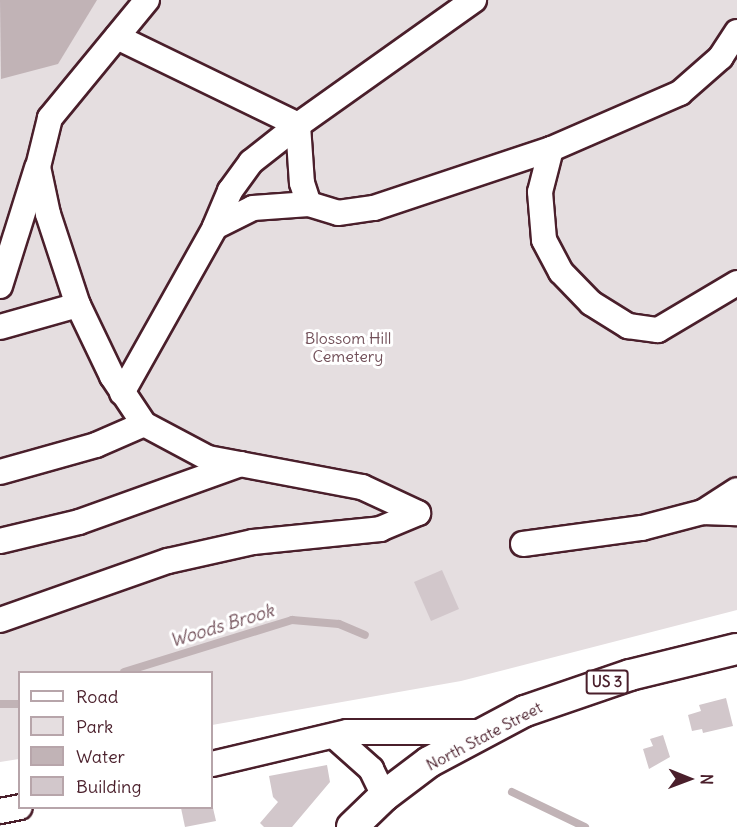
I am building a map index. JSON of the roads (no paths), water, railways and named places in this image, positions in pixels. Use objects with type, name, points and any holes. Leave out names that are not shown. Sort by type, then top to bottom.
[{"type":"main road","name":"North State Street","points":[[352,827],[384,796],[429,762],[525,711],[630,675],[737,649]]},
{"type":"street","points":[[0,286],[38,167],[50,118],[68,92],[117,38],[147,0]]},
{"type":"street","points":[[122,393],[215,227],[230,191],[251,162],[298,125],[474,0]]},
{"type":"street","points":[[215,227],[253,208],[309,204],[338,213],[374,208],[551,149],[680,93],[721,57],[737,32]]},
{"type":"street","points":[[117,38],[298,125]]},
{"type":"street","points":[[298,125],[302,183],[309,204]]},
{"type":"street","points":[[551,149],[540,192],[544,240],[561,272],[591,303],[628,326],[658,330],[737,283]]},
{"type":"street","points":[[0,620],[168,561],[253,542],[380,529],[418,513],[362,487],[208,458],[144,424],[122,393],[78,305],[48,214],[38,167]]},
{"type":"street","points":[[0,327],[78,305]]},
{"type":"street","points":[[0,472],[96,445],[144,424]]},
{"type":"street","points":[[0,541],[80,522],[241,464]]},
{"type":"street","points":[[703,512],[737,490]]},
{"type":"street","points":[[523,544],[642,528],[703,512],[737,513]]},
{"type":"street","points":[[213,764],[347,732],[483,732]]},
{"type":"street","points":[[334,736],[371,769],[384,796]]},
{"type":"street","points":[[0,811],[18,807]]},
{"type":"water","points":[[0,0],[97,0],[58,64],[1,79]]},
{"type":"waterway","name":"Woods Brook","points":[[127,671],[292,620],[339,624],[365,635]]},
{"type":"waterway","name":"Woods Brook","points":[[0,704],[18,704]]},
{"type":"waterway","name":"Woods Brook","points":[[512,792],[585,827]]},
{"type":"park label","name":"Blossom Hill Cemetery","points":[[348,347]]}]
